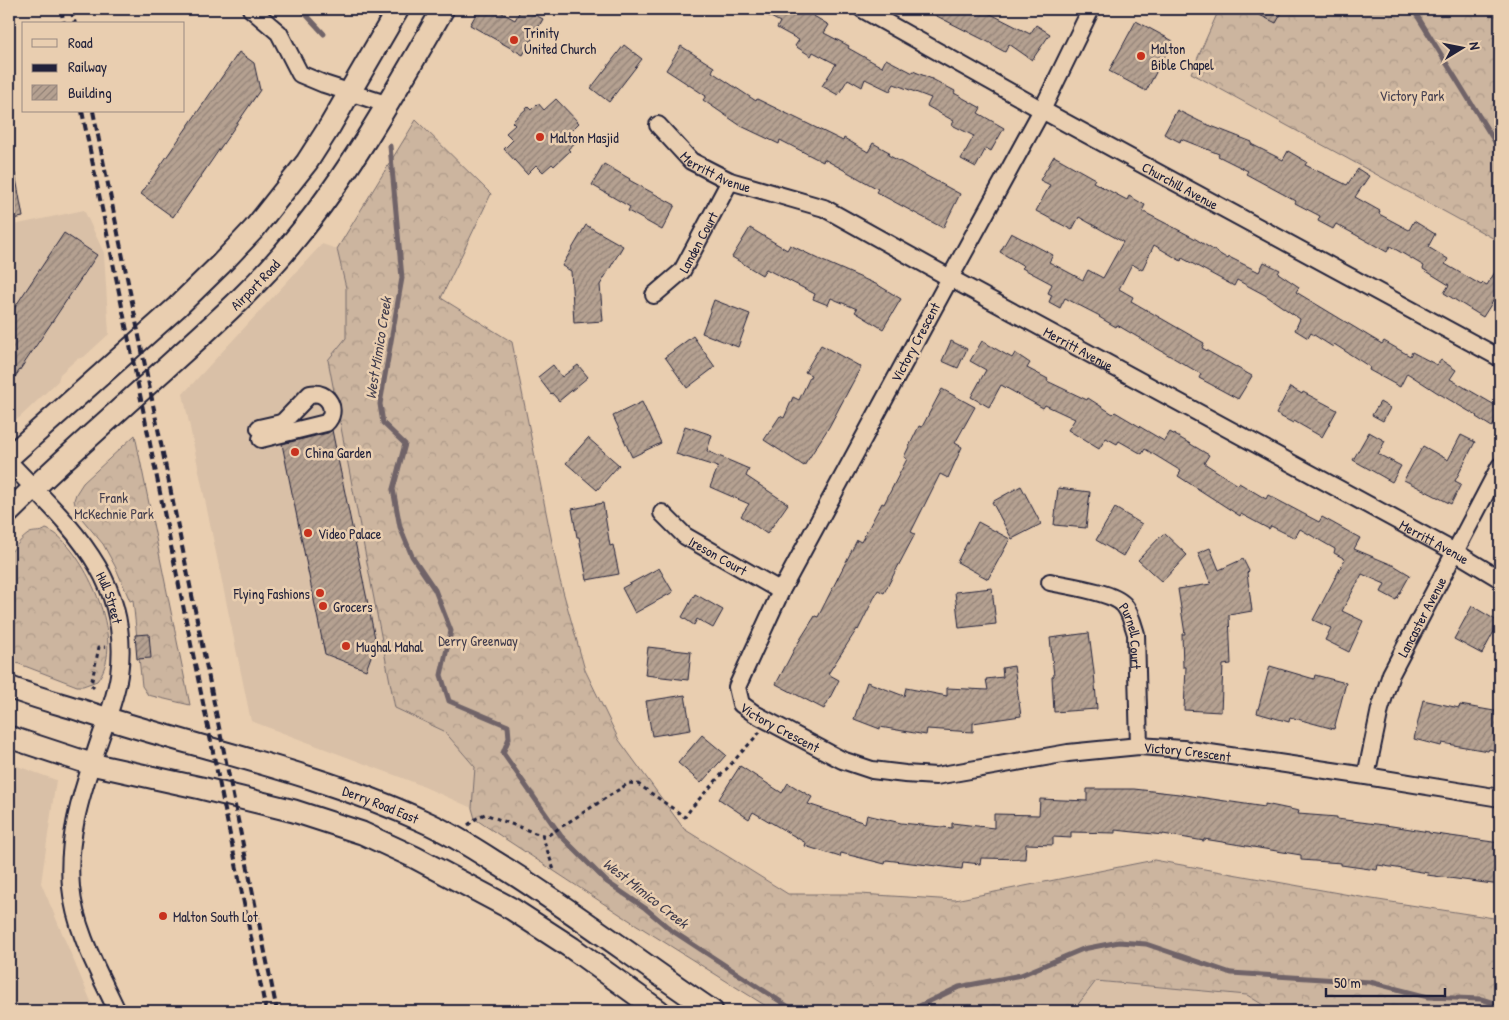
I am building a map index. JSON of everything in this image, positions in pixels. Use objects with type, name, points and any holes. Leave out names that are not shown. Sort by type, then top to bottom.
[{"type":"main road","points":[[9,457],[149,332],[222,264],[254,229],[307,162],[398,9]]},
{"type":"main road","name":"Airport Road","points":[[9,512],[215,323],[296,238],[334,187],[442,9]]},
{"type":"main road","name":"Derry Road East","points":[[9,687],[107,719],[291,772],[364,796],[425,821],[525,880],[712,1011]]},
{"type":"main road","points":[[9,737],[91,764],[294,811],[362,833],[414,857],[512,909],[572,948],[659,1011]]},
{"type":"street","points":[[251,9],[279,34],[300,74],[386,104]]},
{"type":"street","name":"Churchill Avenue","points":[[862,9],[1042,110],[1500,358]]},
{"type":"street","name":"Victory Crescent","points":[[1091,9],[1042,110],[781,591],[737,687],[741,704],[842,760],[872,770],[936,776],[1068,753],[1139,746],[1183,749],[1500,798]]},
{"type":"street","name":"Merritt Avenue","points":[[658,125],[691,161],[730,181],[824,208],[1456,552],[1500,579]]},
{"type":"street","name":"Landen Court","points":[[654,295],[682,271],[730,181]]},
{"type":"street","name":"Hull Street","points":[[9,462],[83,544],[102,571],[109,588],[118,625],[120,657],[115,693],[84,786],[72,835],[71,888],[83,936],[117,1011]]},
{"type":"street","name":"Lancaster Avenue","points":[[1366,776],[1380,709],[1391,674],[1500,466]]},
{"type":"street","name":"Ireson Court","points":[[662,513],[685,536],[781,591]]},
{"type":"street","name":"Purnell Court","points":[[1050,582],[1108,594],[1124,604],[1136,634],[1139,746]]},
{"type":"path","points":[[94,688],[91,684],[99,647],[108,647]]},
{"type":"path","points":[[455,837],[477,818],[485,814],[546,836],[565,826],[629,783],[638,784],[685,817],[770,721]]},
{"type":"path","points":[[542,835],[554,870]]},
{"type":"shaded area","points":[[84,210],[104,253],[109,334],[84,357],[77,359],[60,374],[58,381],[19,418],[9,422],[9,226]]},
{"type":"shaded area","points":[[322,244],[337,249],[346,288],[346,338],[395,708],[444,731],[475,767],[472,808],[413,782],[251,721],[183,394]]},
{"type":"shaded area","points":[[9,763],[56,780],[41,883],[95,1011],[9,1011]]},
{"type":"shaded area","points":[[1096,981],[1247,995],[1273,1011],[1073,1011]]},
{"type":"green space","name":"Victory Park","points":[[1217,9],[1500,9],[1500,242],[1191,73],[1217,14]]},
{"type":"green space","name":"Derry Greenway","points":[[416,120],[491,194],[441,298],[512,342],[559,577],[585,670],[619,740],[684,829],[788,894],[860,894],[955,900],[1154,860],[1372,899],[1500,919],[1500,1011],[1273,1011],[1247,995],[1096,981],[1073,1011],[774,1011],[621,915],[475,819],[472,808],[475,767],[444,731],[395,708],[328,360],[346,338],[346,288],[337,249]]},
{"type":"green space","name":"Frank McKechnie Park","points":[[135,435],[190,705],[148,695],[142,686],[133,600],[130,601],[103,544],[77,513],[74,500],[83,483]]},
{"type":"green space","name":"Frank McKechnie Park","points":[[46,529],[67,545],[87,574],[102,611],[107,630],[108,649],[105,666],[97,681],[83,686],[77,686],[9,660],[9,554],[27,535]]},
{"type":"building","name":"Trinity United Church","points":[[479,9],[495,9],[515,20],[521,9],[524,9],[543,19],[523,55],[470,25]]},
{"type":"building","points":[[756,9],[802,9],[829,25],[824,33],[849,46],[848,48],[882,67],[886,59],[913,73],[913,71],[932,79],[981,108],[978,113],[1004,128],[991,151],[986,148],[976,167],[961,159],[974,136],[952,125],[954,121],[927,106],[931,98],[894,84],[890,91],[865,79],[862,87],[848,79],[838,95],[822,86],[836,64],[813,52],[811,56],[795,46],[799,40],[777,28],[780,22]]},
{"type":"building","points":[[923,9],[981,9],[1030,34],[1036,25],[1050,34],[1032,60],[1009,44],[1005,52]]},
{"type":"building","points":[[1247,9],[1284,9],[1276,23]]},
{"type":"building","name":"Malton Bible Chapel","points":[[1136,21],[1173,41],[1146,91],[1109,71]]},
{"type":"building","points":[[624,45],[642,59],[609,102],[591,88]]},
{"type":"building","points":[[681,46],[714,67],[712,72],[756,101],[757,99],[843,141],[844,138],[868,152],[873,143],[889,152],[888,155],[960,194],[943,228],[876,192],[878,189],[824,159],[823,162],[780,140],[779,144],[741,126],[703,100],[706,96],[666,70]]},
{"type":"building","points":[[239,52],[254,63],[260,90],[173,217],[141,194]]},
{"type":"building","name":"Malton Masjid","points":[[556,99],[579,123],[567,135],[575,143],[568,149],[570,151],[554,166],[552,164],[543,172],[536,165],[527,174],[504,149],[513,140],[506,133],[515,125],[512,122],[528,107],[531,110],[538,103],[544,110]]},
{"type":"building","points":[[1177,110],[1201,122],[1252,142],[1251,144],[1283,160],[1288,151],[1307,162],[1305,165],[1347,185],[1358,169],[1369,176],[1355,197],[1380,211],[1379,214],[1409,230],[1414,221],[1435,234],[1428,247],[1448,259],[1445,264],[1481,285],[1483,283],[1487,285],[1500,264],[1500,290],[1483,317],[1444,293],[1449,285],[1423,269],[1424,266],[1390,246],[1387,252],[1336,224],[1333,229],[1318,221],[1320,216],[1246,174],[1248,171],[1218,156],[1219,154],[1181,139],[1180,142],[1164,134]]},
{"type":"building","points":[[1054,156],[1095,179],[1093,182],[1127,200],[1129,196],[1145,205],[1142,211],[1194,238],[1228,259],[1229,257],[1259,272],[1264,262],[1280,270],[1278,273],[1299,287],[1296,292],[1382,344],[1384,341],[1410,356],[1412,352],[1437,365],[1441,360],[1456,370],[1450,379],[1500,408],[1500,414],[1492,427],[1407,373],[1400,387],[1369,370],[1370,367],[1334,344],[1333,347],[1311,333],[1308,338],[1295,330],[1300,319],[1265,295],[1237,280],[1234,286],[1182,258],[1181,261],[1154,245],[1142,270],[1132,264],[1119,289],[1133,297],[1131,301],[1204,343],[1202,348],[1252,376],[1238,399],[1199,378],[1201,374],[1117,325],[1116,327],[1100,316],[1065,298],[1060,308],[1049,302],[1052,295],[1048,293],[1052,284],[1022,268],[1024,266],[1000,252],[1011,233],[1053,255],[1049,262],[1083,280],[1088,270],[1103,278],[1123,242],[1079,217],[1072,230],[1036,211],[1050,185],[1040,180]]},
{"type":"building","points":[[604,164],[675,205],[662,230],[628,211],[630,207],[592,185]]},
{"type":"building","points":[[15,173],[23,217],[9,220],[9,174]]},
{"type":"building","points":[[586,225],[623,246],[600,285],[603,321],[574,323],[571,271],[562,266]]},
{"type":"building","points":[[750,228],[787,250],[790,245],[878,285],[901,299],[883,329],[855,312],[857,309],[831,298],[828,305],[813,299],[815,294],[766,269],[762,275],[732,257]]},
{"type":"building","points":[[64,233],[97,255],[9,386],[9,316]]},
{"type":"building","points":[[714,300],[750,314],[738,347],[702,333]]},
{"type":"building","points":[[693,336],[715,367],[687,388],[665,357]]},
{"type":"building","points":[[951,341],[967,349],[958,368],[942,361]]},
{"type":"building","points":[[982,341],[1012,358],[1015,353],[1030,363],[1027,368],[1048,379],[1047,381],[1087,400],[1088,398],[1113,414],[1115,412],[1164,441],[1170,432],[1209,455],[1204,463],[1238,485],[1239,483],[1266,499],[1268,495],[1319,522],[1322,517],[1360,538],[1354,549],[1395,566],[1410,575],[1396,600],[1381,592],[1385,584],[1362,574],[1342,611],[1363,621],[1349,652],[1325,640],[1331,628],[1313,620],[1345,559],[1334,553],[1335,549],[1300,529],[1295,538],[1271,526],[1269,529],[1241,514],[1240,516],[1178,476],[1181,471],[1145,449],[1142,454],[1119,441],[1117,444],[1106,438],[1099,449],[1068,430],[1075,419],[1045,405],[1043,408],[1001,385],[989,407],[971,397],[986,370],[970,361]]},
{"type":"building","points":[[821,345],[861,367],[829,427],[804,466],[764,440],[780,416],[784,418],[793,397],[799,400],[811,375],[805,372]]},
{"type":"building","points":[[553,365],[562,377],[578,365],[588,377],[559,401],[538,377]]},
{"type":"building","points":[[1290,387],[1337,410],[1322,437],[1294,421],[1293,423],[1276,414]]},
{"type":"building","points":[[942,389],[975,407],[955,443],[962,447],[948,478],[940,474],[911,532],[915,534],[884,593],[878,590],[858,630],[828,674],[839,680],[824,709],[776,684],[796,646],[815,616],[818,617],[857,540],[861,542],[882,503],[884,504],[907,459],[904,457],[919,426],[922,427]]},
{"type":"building","points":[[642,402],[661,443],[632,457],[613,416]]},
{"type":"building","points":[[1380,402],[1390,408],[1383,421],[1372,415]]},
{"type":"building","points":[[685,426],[712,435],[707,451],[749,469],[746,476],[788,504],[767,534],[741,516],[749,504],[710,487],[718,467],[676,454]]},
{"type":"building","points":[[332,430],[376,643],[366,670],[325,654],[282,444],[328,433]]},
{"type":"building","points":[[1369,432],[1385,441],[1378,454],[1401,466],[1392,482],[1353,460]]},
{"type":"building","points":[[1461,435],[1475,442],[1455,481],[1461,484],[1451,504],[1404,480],[1423,446],[1448,460]]},
{"type":"building","points":[[588,438],[619,465],[597,490],[566,463]]},
{"type":"building","points":[[1021,486],[1041,524],[1012,539],[992,502]]},
{"type":"building","points":[[1058,488],[1090,492],[1086,528],[1054,525]]},
{"type":"building","points":[[603,503],[610,546],[613,545],[619,574],[587,580],[572,509]]},
{"type":"building","points":[[1115,508],[1142,524],[1123,556],[1096,540]]},
{"type":"building","points":[[978,522],[1010,539],[988,579],[957,562]]},
{"type":"building","points":[[1164,533],[1187,555],[1162,582],[1138,560]]},
{"type":"building","points":[[1210,548],[1219,570],[1243,559],[1249,571],[1247,573],[1252,611],[1229,615],[1231,664],[1223,665],[1221,712],[1184,710],[1186,667],[1183,667],[1182,634],[1185,634],[1178,589],[1211,584],[1198,553]]},
{"type":"building","points":[[659,568],[673,592],[635,613],[622,588]]},
{"type":"building","points":[[992,588],[996,624],[959,628],[955,592]]},
{"type":"building","points":[[695,594],[723,610],[713,628],[697,619],[694,625],[682,617]]},
{"type":"building","points":[[1472,606],[1499,622],[1482,654],[1454,639]]},
{"type":"building","points":[[1089,633],[1097,709],[1054,712],[1052,677],[1054,676],[1050,638]]},
{"type":"building","points":[[149,634],[151,658],[137,659],[135,635]]},
{"type":"building","points":[[648,647],[691,652],[688,680],[645,675]]},
{"type":"building","points":[[1014,666],[1021,716],[973,723],[973,732],[927,729],[926,735],[880,727],[880,729],[854,719],[867,682],[904,696],[906,688],[947,696],[947,688],[988,690],[986,679],[1003,677],[1002,668]]},
{"type":"building","points":[[1270,666],[1314,679],[1315,675],[1346,683],[1334,729],[1290,717],[1289,722],[1257,713]]},
{"type":"building","points":[[685,695],[691,730],[652,736],[646,701]]},
{"type":"building","points":[[1423,700],[1459,708],[1460,705],[1500,712],[1500,752],[1442,743],[1441,746],[1414,739]]},
{"type":"building","points":[[702,735],[726,755],[701,783],[678,763]]},
{"type":"building","points":[[740,766],[782,793],[788,783],[812,797],[808,804],[865,823],[867,815],[901,823],[952,828],[952,823],[994,828],[994,814],[1039,815],[1040,799],[1087,801],[1087,789],[1134,789],[1265,807],[1265,804],[1299,811],[1298,814],[1337,817],[1337,819],[1500,843],[1500,885],[1427,875],[1428,873],[1378,865],[1377,870],[1341,865],[1341,863],[1301,860],[1301,855],[1204,839],[1204,841],[1163,834],[1115,830],[1115,833],[1071,832],[1071,838],[1053,837],[1053,845],[1026,844],[1025,859],[981,858],[980,864],[963,862],[962,869],[886,860],[885,864],[841,853],[840,857],[805,846],[806,843],[753,812],[749,819],[719,799]]},
{"type":"waterway","name":"West Mimico Creek","points":[[301,9],[324,34]]},
{"type":"waterway","points":[[1413,9],[1500,150]]},
{"type":"waterway","name":"West Mimico Creek","points":[[390,146],[402,278],[380,404],[383,423],[405,444],[393,489],[400,527],[412,556],[435,590],[451,631],[441,675],[449,701],[508,726],[509,738],[503,753],[561,836],[607,882],[645,908],[671,930],[795,1011]]},
{"type":"waterway","name":"West Mimico Creek","points":[[909,1011],[959,987],[1021,975],[1083,949],[1119,942],[1146,944],[1231,973],[1370,982],[1428,997],[1481,999],[1500,1005]]},
{"type":"railway","points":[[61,9],[64,22]]},
{"type":"railway","points":[[71,9],[74,22]]},
{"type":"railway","points":[[82,112],[266,1011]]},
{"type":"railway","points":[[93,112],[277,1011]]},
{"type":"place","name":"Trinity United Church","points":[[514,40]]},
{"type":"place","name":"Malton Bible Chapel","points":[[1141,56]]},
{"type":"place","name":"Malton Masjid","points":[[540,137]]},
{"type":"place","name":"China Garden","points":[[295,452]]},
{"type":"place","name":"Video Palace","points":[[308,533]]},
{"type":"place","name":"Flying Fashions","points":[[320,593]]},
{"type":"place","name":"Grocers","points":[[323,606]]},
{"type":"place","name":"Mughal Mahal","points":[[346,646]]},
{"type":"place","name":"Malton South Lot","points":[[163,916]]}]
